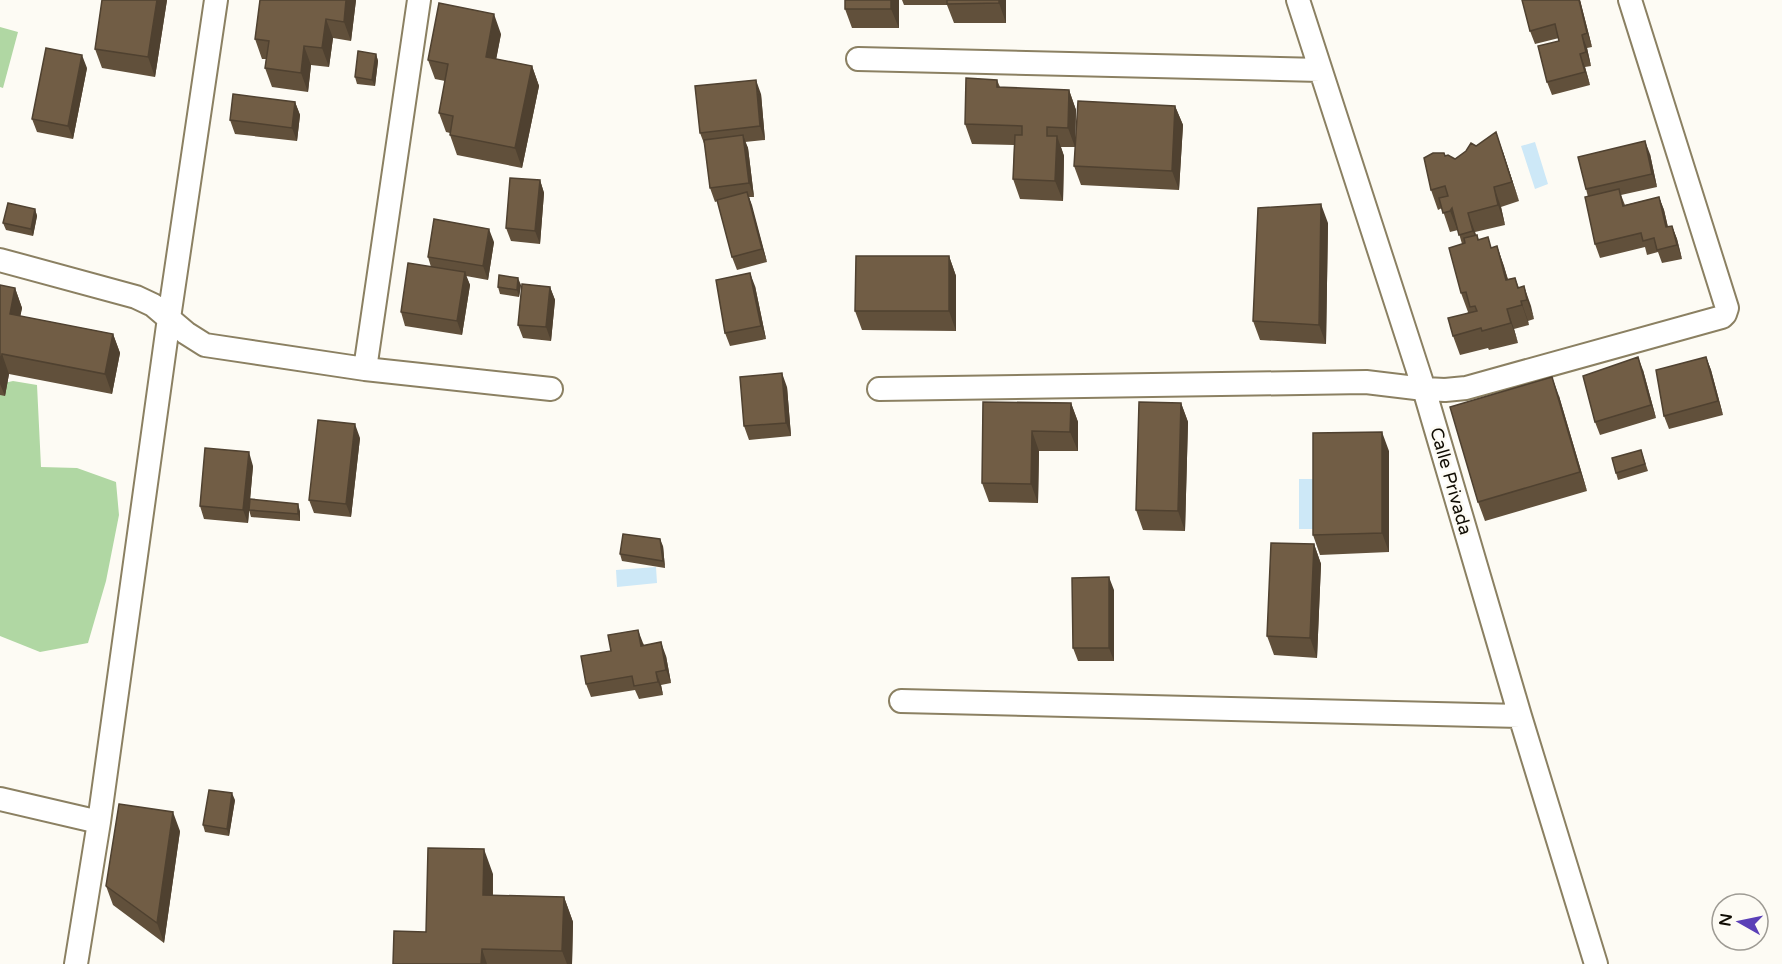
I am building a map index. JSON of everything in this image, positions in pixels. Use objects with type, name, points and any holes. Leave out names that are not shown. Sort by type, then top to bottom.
[{"type":"street","points":[[76,964],[99,822],[216,0]]},
{"type":"street","points":[[365,369],[419,0]]},
{"type":"street","name":"Calle Privada","points":[[1298,0],[1424,389],[1596,964]]},
{"type":"street","points":[[879,389],[1366,382],[1445,390],[1466,388],[1714,321],[1725,314],[1726,308],[1630,0]]},
{"type":"street","points":[[858,59],[1320,70]]},
{"type":"street","points":[[0,260],[136,297],[153,305],[186,333],[205,345],[365,369],[551,389]]},
{"type":"street","points":[[902,701],[1520,716]]},
{"type":"street","points":[[0,799],[99,822]]},
{"type":"green space","points":[[0,27],[18,32],[3,88],[0,87]]},
{"type":"green space","points":[[13,381],[37,385],[41,467],[77,468],[116,482],[119,515],[106,581],[88,643],[40,652],[0,636],[0,384]]},
{"type":"water","points":[[1535,142],[1548,184],[1535,189],[1521,146]]},
{"type":"water","points":[[1299,479],[1319,479],[1318,529],[1299,529]]},
{"type":"water","points":[[656,567],[657,583],[617,587],[616,570]]},
{"type":"building","points":[[102,0],[157,0],[148,57],[95,49]]},
{"type":"building","points":[[260,0],[346,0],[344,22],[326,19],[322,48],[304,46],[301,73],[265,68],[269,41],[255,39]]},
{"type":"building","points":[[845,0],[891,0],[891,9],[845,9]]},
{"type":"building","points":[[947,0],[999,0],[999,3],[947,4]]},
{"type":"building","points":[[1522,0],[1579,0],[1587,33],[1582,35],[1586,52],[1580,54],[1585,72],[1547,82],[1538,46],[1559,41],[1555,24],[1530,31]]},
{"type":"building","points":[[439,3],[494,14],[486,57],[532,66],[515,148],[450,135],[453,116],[439,113],[448,64],[428,60]]},
{"type":"building","points":[[46,48],[82,55],[68,126],[32,119]]},
{"type":"building","points":[[358,51],[376,54],[372,80],[355,77]]},
{"type":"building","points":[[966,78],[997,80],[997,87],[1069,90],[1068,128],[1047,127],[1047,136],[1057,136],[1055,181],[1013,179],[1015,135],[1022,135],[1022,126],[965,124]]},
{"type":"building","points":[[756,80],[760,126],[700,133],[695,86]]},
{"type":"building","points":[[233,94],[295,102],[292,128],[230,120]]},
{"type":"building","points":[[1078,101],[1175,106],[1172,171],[1074,166]]},
{"type":"building","points":[[1496,132],[1512,182],[1494,187],[1498,205],[1468,213],[1473,231],[1459,235],[1452,208],[1443,213],[1439,198],[1448,196],[1445,186],[1431,190],[1424,158],[1433,153],[1444,153],[1445,156],[1448,155],[1455,159],[1466,151],[1471,143],[1476,146]]},
{"type":"building","points":[[743,135],[749,183],[710,188],[704,140]]},
{"type":"building","points":[[1645,141],[1652,174],[1586,189],[1578,157]]},
{"type":"building","points":[[510,178],[540,180],[535,231],[506,228]]},
{"type":"building","points":[[1619,189],[1623,206],[1659,197],[1666,227],[1672,226],[1677,245],[1657,250],[1654,238],[1643,241],[1641,233],[1595,244],[1585,197]]},
{"type":"building","points":[[747,192],[762,249],[732,257],[717,200]]},
{"type":"building","points":[[8,203],[35,209],[31,229],[3,223]]},
{"type":"building","points":[[1321,204],[1319,325],[1253,321],[1258,208]]},
{"type":"building","points":[[434,219],[489,229],[483,266],[428,257]]},
{"type":"building","points":[[1477,235],[1478,240],[1488,237],[1491,248],[1497,246],[1506,280],[1515,278],[1518,288],[1524,286],[1527,300],[1521,301],[1522,305],[1507,309],[1511,323],[1453,336],[1448,318],[1477,311],[1475,306],[1470,307],[1466,292],[1461,293],[1449,248],[1465,243],[1464,238]]},
{"type":"building","points":[[856,256],[949,256],[949,311],[855,311]]},
{"type":"building","points":[[408,263],[465,272],[457,321],[401,312]]},
{"type":"building","points":[[750,273],[761,326],[725,333],[716,280]]},
{"type":"building","points":[[499,275],[518,278],[517,290],[498,287]]},
{"type":"building","points":[[522,284],[550,287],[546,327],[518,325]]},
{"type":"building","points":[[0,285],[15,288],[10,314],[113,334],[105,374],[2,354],[0,364]]},
{"type":"building","points":[[1638,357],[1651,405],[1595,422],[1583,376]]},
{"type":"building","points":[[1706,357],[1718,401],[1664,416],[1656,370]]},
{"type":"building","points":[[782,373],[786,423],[744,426],[740,377]]},
{"type":"building","points":[[1552,377],[1580,472],[1478,502],[1450,407]]},
{"type":"building","points":[[983,402],[1071,403],[1070,432],[1032,431],[1031,484],[982,483]]},
{"type":"building","points":[[1139,402],[1181,403],[1178,511],[1136,510]]},
{"type":"building","points":[[318,420],[355,424],[346,504],[309,500]]},
{"type":"building","points":[[1382,432],[1382,533],[1313,535],[1313,433]]},
{"type":"building","points":[[205,448],[249,452],[243,510],[200,506]]},
{"type":"building","points":[[1641,450],[1645,464],[1616,473],[1612,458]]},
{"type":"building","points":[[250,499],[298,504],[298,514],[249,510]]},
{"type":"building","points":[[623,534],[660,539],[663,561],[620,554]]},
{"type":"building","points":[[1271,543],[1314,544],[1310,638],[1267,636]]},
{"type":"building","points":[[1109,577],[1109,648],[1073,648],[1072,578]]},
{"type":"building","points":[[638,630],[641,646],[661,642],[666,670],[656,672],[658,682],[634,686],[632,676],[586,684],[581,656],[611,651],[608,635]]},
{"type":"building","points":[[209,790],[232,793],[227,829],[203,825]]},
{"type":"building","points":[[119,804],[173,812],[157,923],[106,886]]},
{"type":"building","points":[[428,848],[484,849],[483,895],[564,897],[562,951],[482,949],[481,964],[393,964],[394,931],[426,932]]}]
